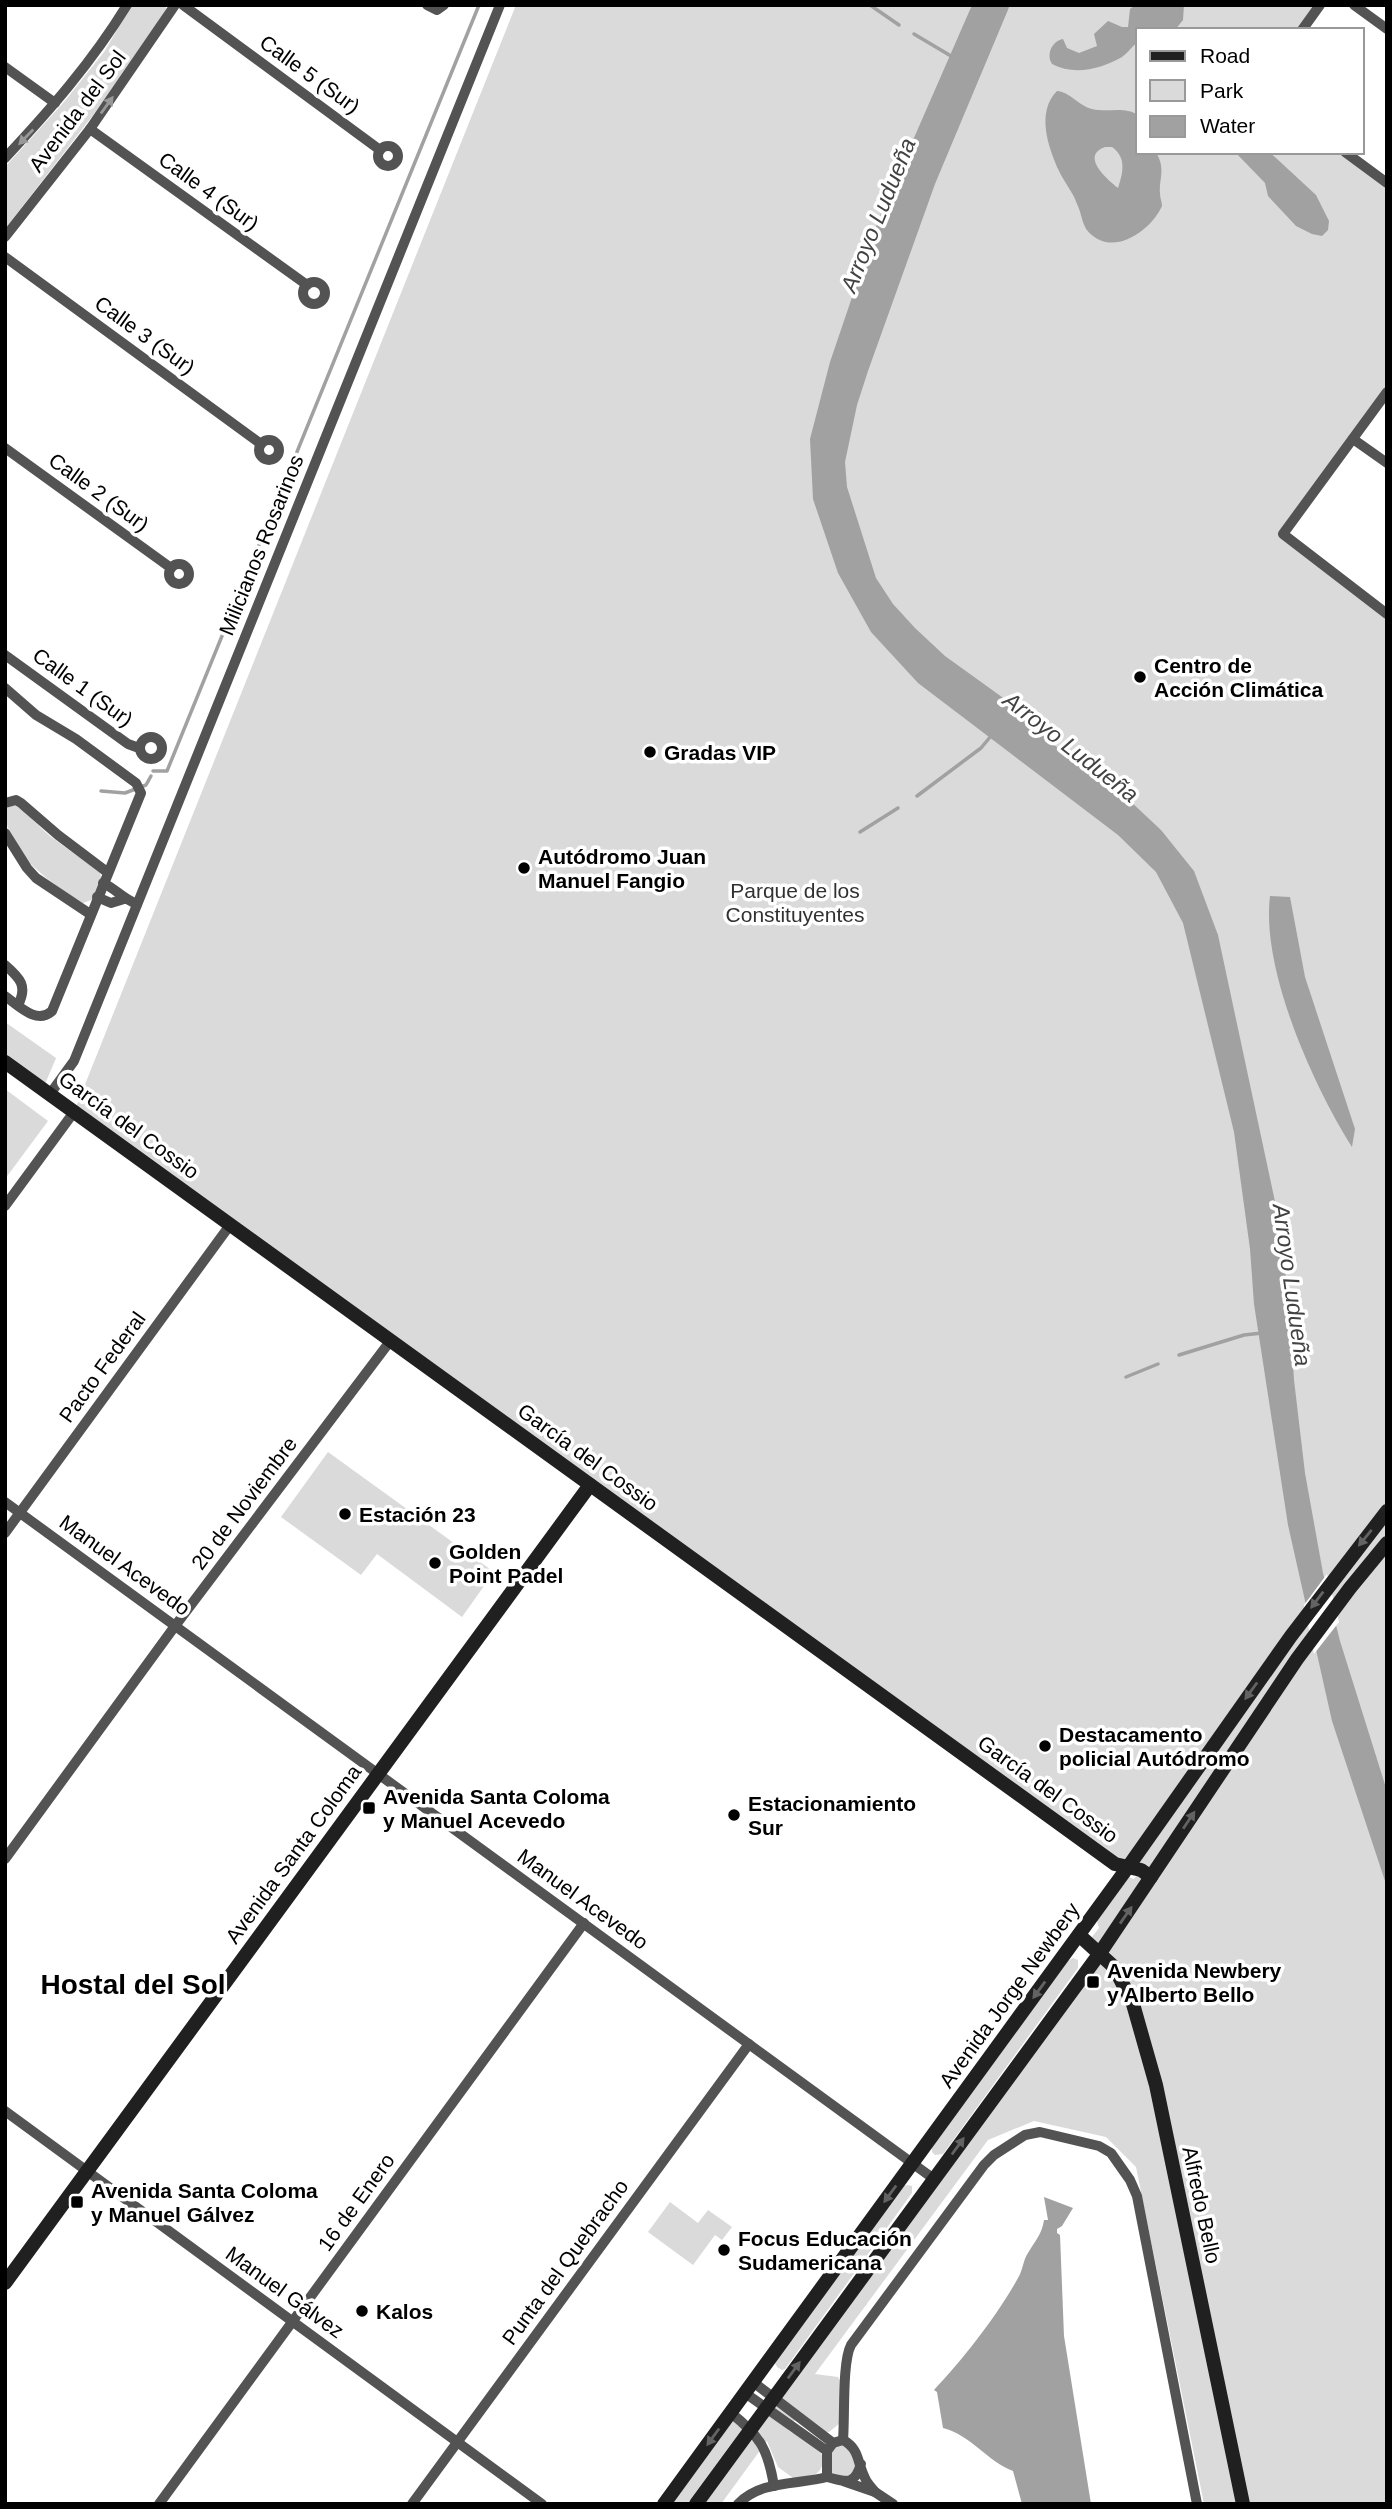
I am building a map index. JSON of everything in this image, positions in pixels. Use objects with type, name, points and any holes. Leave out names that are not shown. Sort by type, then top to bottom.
[{"type":"street","name":"Avenida del Sol","points":[[5,158],[83,71],[127,5]]},
{"type":"street","name":"Avenida del Sol","points":[[5,237],[90,129],[175,5]]},
{"type":"street","name":"Calle 5 (Sur)","points":[[183,5],[380,150]]},
{"type":"street","points":[[427,5],[437,10],[444,5]]},
{"type":"street","name":"Milicianos Rosarinos","points":[[50,1094],[74,1061],[500,5]]},
{"type":"street","points":[[1303,28],[1320,5]]},
{"type":"street","points":[[1354,5],[1387,29]]},
{"type":"street","points":[[5,67],[55,103]]},
{"type":"street","name":"Calle 4 (Sur)","points":[[90,129],[307,285]]},
{"type":"street","points":[[1348,154],[1387,183]]},
{"type":"street","name":"Calle 3 (Sur)","points":[[5,257],[261,444]]},
{"type":"street","points":[[1387,392],[1283,534],[1387,614]]},
{"type":"street","points":[[1353,439],[1387,463]]},
{"type":"street","name":"Calle 2 (Sur)","points":[[5,448],[171,568]]},
{"type":"street","name":"Calle 1 (Sur)","points":[[5,655],[128,744],[139,748]]},
{"type":"street","points":[[5,688],[36,715],[76,739],[140,787],[139,798],[52,1011],[40,1018],[5,996]]},
{"type":"street","points":[[5,803],[16,800],[21,803],[107,872]]},
{"type":"street","points":[[5,833],[36,878],[90,914]]},
{"type":"street","points":[[103,883],[116,890],[124,899],[137,904]]},
{"type":"street","points":[[97,897],[111,903],[124,899]]},
{"type":"street","points":[[5,965],[22,984],[23,995],[18,1005]]},
{"type":"street","name":"García del Cossio","points":[[5,1062],[1115,1864],[1141,1870],[1151,1877]]},
{"type":"street","points":[[5,1206],[74,1112]]},
{"type":"street","name":"Pacto Federal","points":[[5,1533],[230,1225]]},
{"type":"street","name":"20 de Noviembre","points":[[5,1859],[175,1626],[391,1340]]},
{"type":"street","name":"Avenida Santa Coloma","points":[[5,2283],[590,1485]]},
{"type":"street","name":"Manuel Acevedo","points":[[5,1502],[934,2179]]},
{"type":"street","name":"Avenida Jorge Newbery","points":[[664,2504],[1079,1935],[1291,1636],[1387,1511]]},
{"type":"street","points":[[696,2504],[1100,1953],[1297,1659],[1387,1543]]},
{"type":"street","name":"16 de Enero","points":[[159,2504],[584,1923]]},
{"type":"street","name":"Alfredo Bello","points":[[1079,1935],[1114,1967],[1133,2004],[1156,2085],[1242,2504]]},
{"type":"street","name":"Punta del Quebracho","points":[[412,2504],[749,2044]]},
{"type":"street","name":"Manuel Gálvez","points":[[5,2111],[542,2504]]},
{"type":"street","points":[[828,2477],[846,2384],[845,2362],[851,2345],[984,2165],[994,2155],[1025,2135],[1040,2132],[1100,2146],[1111,2153],[1137,2196],[1197,2504]]},
{"type":"street","points":[[749,2387],[834,2445],[850,2444],[856,2452],[865,2478],[875,2492]]},
{"type":"street","points":[[731,2413],[751,2429],[764,2445],[770,2459],[774,2486]]},
{"type":"street","points":[[843,2481],[852,2480],[858,2475],[861,2464]]},
{"type":"street","points":[[738,2504],[758,2488],[807,2483],[828,2477],[875,2492],[893,2504]]},
{"type":"green space","points":[[132,5],[166,5],[166,9],[124,75],[5,229],[5,167],[64,102],[104,52]]},
{"type":"green space","name":"Parque de los Constituyentes","points":[[516,5],[1320,5],[1303,28],[1136,28],[1136,154],[1348,154],[1387,183],[1387,392],[1283,534],[1387,614],[1387,2504],[1204,2504],[1136,2167],[1106,2137],[1034,2121],[988,2140],[815,2374],[838,2377],[841,2382],[840,2423],[825,2432],[800,2413],[788,2430],[805,2439],[821,2453],[823,2459],[820,2470],[810,2476],[793,2478],[778,2467],[767,2441],[721,2504],[696,2504],[1099,1953],[1088,1942],[1099,1928],[1097,1921],[1126,1880],[1129,1877],[1134,1879],[1141,1870],[1115,1864],[74,1112]]},
{"type":"green space","points":[[12,804],[100,873],[94,899],[83,903],[32,865],[21,852],[7,825],[5,809]]},
{"type":"green space","points":[[5,1022],[56,1058],[43,1089],[5,1062]]},
{"type":"green space","points":[[5,1089],[48,1121],[5,1179]]},
{"type":"green space","points":[[328,1452],[494,1572],[462,1617],[377,1554],[361,1575],[281,1517]]},
{"type":"green space","points":[[1073,1958],[1078,1960],[1078,1968],[943,2154],[935,2155],[932,2147],[1068,1961]]},
{"type":"green space","points":[[904,2186],[912,2186],[912,2193],[785,2369],[777,2367],[775,2363],[779,2357]]},
{"type":"green space","points":[[670,2202],[698,2223],[708,2210],[732,2227],[722,2240],[715,2235],[693,2265],[648,2232]]},
{"type":"green space","points":[[735,2418],[745,2425],[687,2504],[672,2504]]},
{"type":"green space","points":[[833,2443],[850,2444],[858,2475],[827,2477]]},
{"type":"water","name":"Arroyo Ludueña","points":[[972,5],[1010,5],[935,184],[868,371],[857,405],[845,462],[847,487],[876,578],[893,604],[945,656],[1013,705],[1054,745],[1129,800],[1161,830],[1194,871],[1218,935],[1280,1225],[1305,1473],[1323,1573],[1340,1641],[1387,1791],[1387,1887],[1332,1721],[1288,1525],[1254,1304],[1250,1249],[1234,1132],[1183,923],[1156,872],[1118,835],[918,683],[871,632],[838,573],[813,499],[810,439],[830,362],[879,218]]},
{"type":"water","points":[[1135,5],[1184,5],[1183,20],[1177,28],[1136,28],[1136,44],[1122,57],[1105,65],[1069,70],[1052,64],[1050,52],[1056,42],[1063,39],[1067,48],[1079,53],[1097,46],[1094,34],[1108,21],[1128,27],[1130,9]]},
{"type":"water","points":[[1057,91],[1092,109],[1136,114],[1136,154],[1157,154],[1161,164],[1162,206],[1142,231],[1123,241],[1112,243],[1102,241],[1086,229],[1079,208],[1051,151],[1046,130],[1047,109]],"holes":[[[1105,147],[1112,147],[1122,161],[1118,188],[1095,162],[1098,151]]]},
{"type":"water","points":[[1237,154],[1271,154],[1316,195],[1329,221],[1328,230],[1322,236],[1296,226],[1268,196],[1265,183]]},
{"type":"water","points":[[1270,896],[1290,897],[1305,977],[1355,1129],[1352,1147],[1321,1092],[1293,1026],[1274,958],[1269,925]]},
{"type":"water","points":[[1044,2197],[1073,2208],[1062,2226],[1057,2229],[1057,2233],[1060,2235],[1064,2336],[1091,2504],[1022,2504],[1013,2471],[962,2436],[943,2428],[937,2392],[934,2390],[979,2336],[1018,2278],[1044,2220],[1048,2220]]},
{"type":"pier","points":[[1327,1574],[1339,1622],[1314,1654],[1304,1605]]},
{"type":"waterway","points":[[153,771],[167,771],[479,5]]},
{"type":"waterway","points":[[870,5],[899,25]]},
{"type":"waterway","points":[[914,34],[951,56]]},
{"type":"waterway","points":[[917,796],[981,748],[991,736]]},
{"type":"waterway","points":[[101,791],[125,793],[146,785],[151,776]]},
{"type":"waterway","points":[[860,832],[898,808]]},
{"type":"waterway","points":[[1179,1355],[1244,1335],[1262,1333]]},
{"type":"waterway","points":[[1126,1377],[1158,1364]]},
{"type":"place","name":"Centro de Acción Climática","points":[[1140,677]]},
{"type":"place","name":"Gradas VIP","points":[[650,752]]},
{"type":"place","name":"Autódromo Juan Manuel Fangio","points":[[524,868]]},
{"type":"place","name":"Estación 23","points":[[345,1514]]},
{"type":"place","name":"Golden Point Padel","points":[[435,1563]]},
{"type":"place","name":"Destacamento policial Autódromo","points":[[1045,1746]]},
{"type":"place","name":"Avenida Santa Coloma y Manuel Acevedo","points":[[369,1808]]},
{"type":"place","name":"Estacionamiento Sur","points":[[734,1815]]},
{"type":"place","name":"Avenida Newbery y Alberto Bello","points":[[1093,1982]]},
{"type":"place","name":"Avenida Santa Coloma y Manuel Gálvez","points":[[77,2202]]},
{"type":"place","name":"Focus Educación Sudamericana","points":[[724,2250]]},
{"type":"place","name":"Kalos","points":[[362,2311]]},
{"type":"district","name":"Hostal del Sol","points":[[133,1984]]}]
